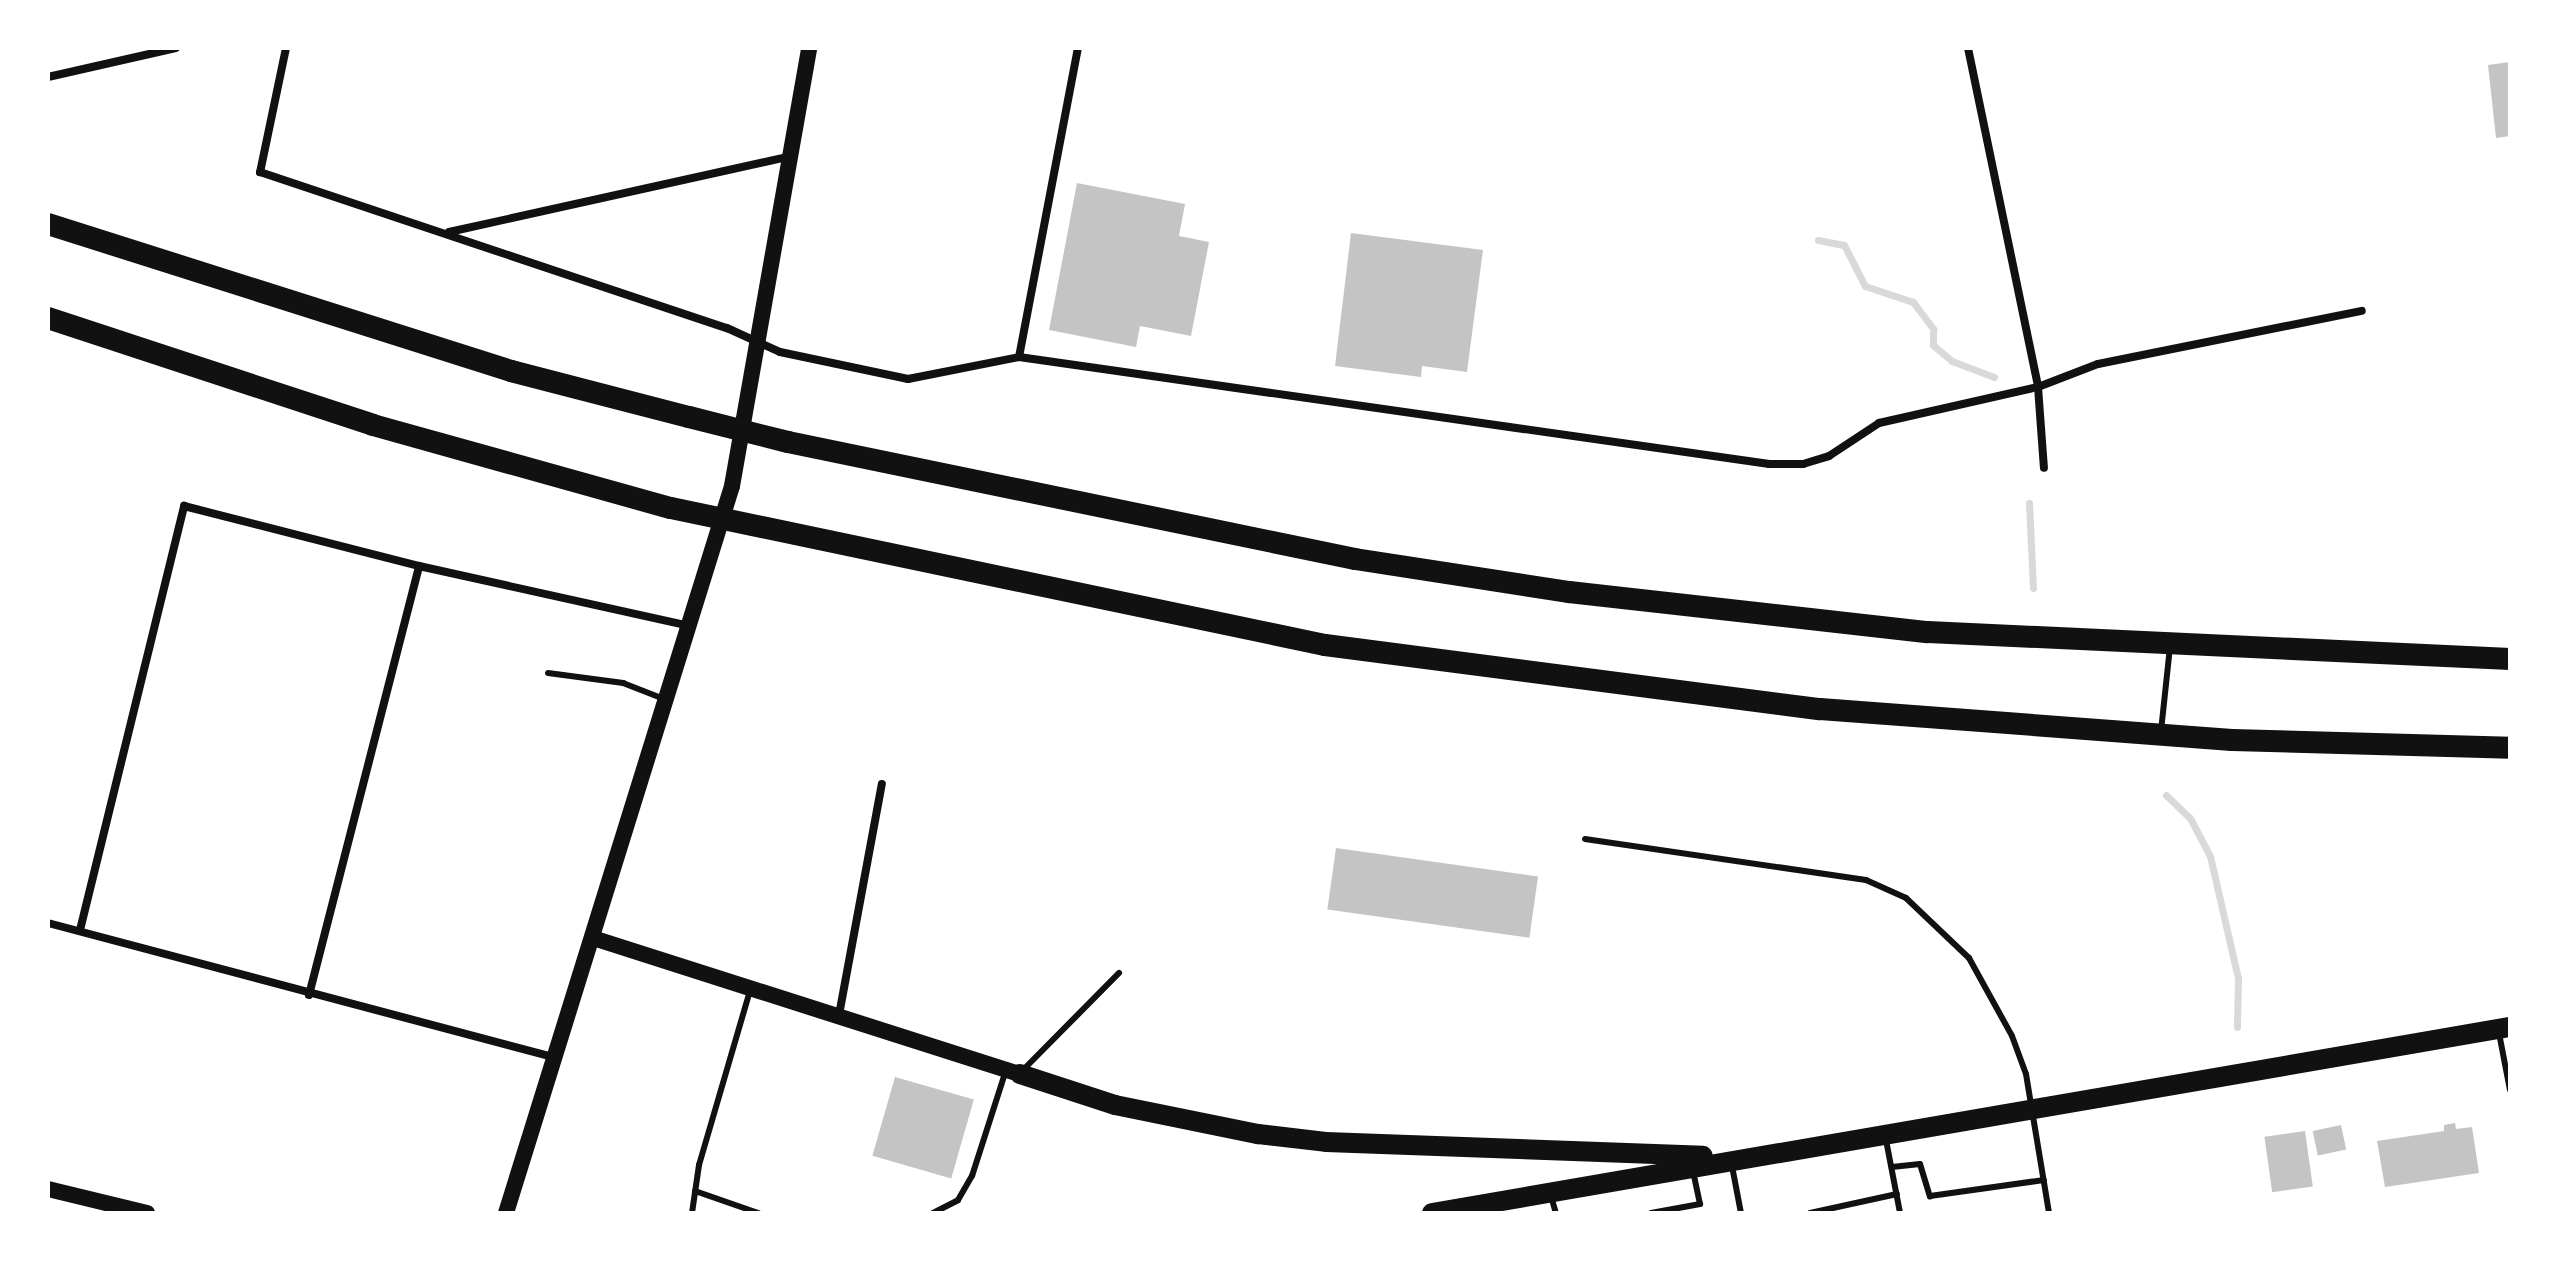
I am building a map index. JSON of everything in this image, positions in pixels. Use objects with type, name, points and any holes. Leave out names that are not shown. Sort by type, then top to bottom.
[{"type":"highway","points":[[48,224],[511,371],[689,417],[788,442],[1355,559],[1569,592],[1928,632],[2170,646],[2510,659]]},
{"type":"highway","points":[[48,318],[373,425],[671,508],[774,533],[1325,645],[1494,670],[1820,709],[2160,735],[2510,748]]},
{"type":"main road","points":[[506,1213],[668,700],[732,486],[755,341],[809,48]]},
{"type":"main road","points":[[593,938],[1115,1105],[1258,1134],[1326,1142],[1691,1160],[1731,1158],[2504,1028]]},
{"type":"main road","points":[[1432,1213],[1522,1198],[1553,1203],[1691,1160]]},
{"type":"main road","points":[[48,1189],[147,1213]]},
{"type":"main road","points":[[1496,1213],[1522,1198]]},
{"type":"street","points":[[48,77],[176,48]]},
{"type":"street","points":[[286,48],[260,172],[448,232],[780,352],[908,379],[1019,357],[1769,464],[1803,464],[1829,456],[1879,423],[2038,387],[2098,364],[2362,311]]},
{"type":"street","points":[[1019,357],[1078,48]]},
{"type":"street","points":[[1968,48],[2038,387],[2044,468]]},
{"type":"street","points":[[448,232],[788,157]]},
{"type":"street","points":[[80,930],[184,506],[419,566],[691,626]]},
{"type":"street","points":[[309,995],[419,566]]},
{"type":"street","points":[[839,1015],[882,784]]},
{"type":"street","points":[[48,923],[309,995],[553,1057]]},
{"type":"lane","points":[[2160,735],[2170,646]]},
{"type":"lane","points":[[548,673],[623,683],[668,700]]},
{"type":"lane","points":[[1585,839],[1866,880],[1906,898],[1939,925],[1984,983],[2012,1036],[2033,1107],[2049,1213]]},
{"type":"lane","points":[[933,1213],[958,1200],[972,1176],[1013,1072],[1119,973]]},
{"type":"lane","points":[[692,1213],[695,1191],[751,988]]},
{"type":"lane","points":[[2504,1028],[2510,1090]]},
{"type":"lane","points":[[1885,1132],[1900,1213]]},
{"type":"lane","points":[[1731,1158],[1741,1213]]},
{"type":"lane","points":[[1651,1213],[1700,1204],[1691,1160]]},
{"type":"lane","points":[[1892,1167],[1920,1164],[1930,1196],[2044,1180]]},
{"type":"lane","points":[[695,1191],[758,1213]]},
{"type":"lane","points":[[1810,1213],[1897,1194]]},
{"type":"building","points":[[2510,62],[2510,136],[2496,138],[2488,65]]},
{"type":"building","points":[[1077,183],[1185,204],[1179,236],[1209,242],[1191,336],[1140,326],[1136,347],[1049,330]]},
{"type":"building","points":[[1351,233],[1483,250],[1467,372],[1422,366],[1421,377],[1335,366]]},
{"type":"building","points":[[1336,848],[1538,876],[1529,938],[1327,909]]},
{"type":"building","points":[[895,1077],[974,1100],[951,1178],[872,1156]]},
{"type":"building","points":[[2455,1123],[2456,1129],[2472,1127],[2479,1173],[2385,1187],[2377,1141],[2444,1131],[2444,1125]]},
{"type":"building","points":[[2341,1125],[2346,1149],[2318,1155],[2313,1131]]},
{"type":"building","points":[[2305,1131],[2313,1186],[2272,1192],[2264,1137]]},
{"type":"waterway","points":[[1818,240],[1844,245],[1865,286],[1913,302],[1933,329],[1933,345],[1952,361],[1994,377]]},
{"type":"waterway","points":[[2029,503],[2033,588]]},
{"type":"waterway","points":[[2166,795],[2190,818],[2210,856],[2238,978],[2237,1027]]}]
